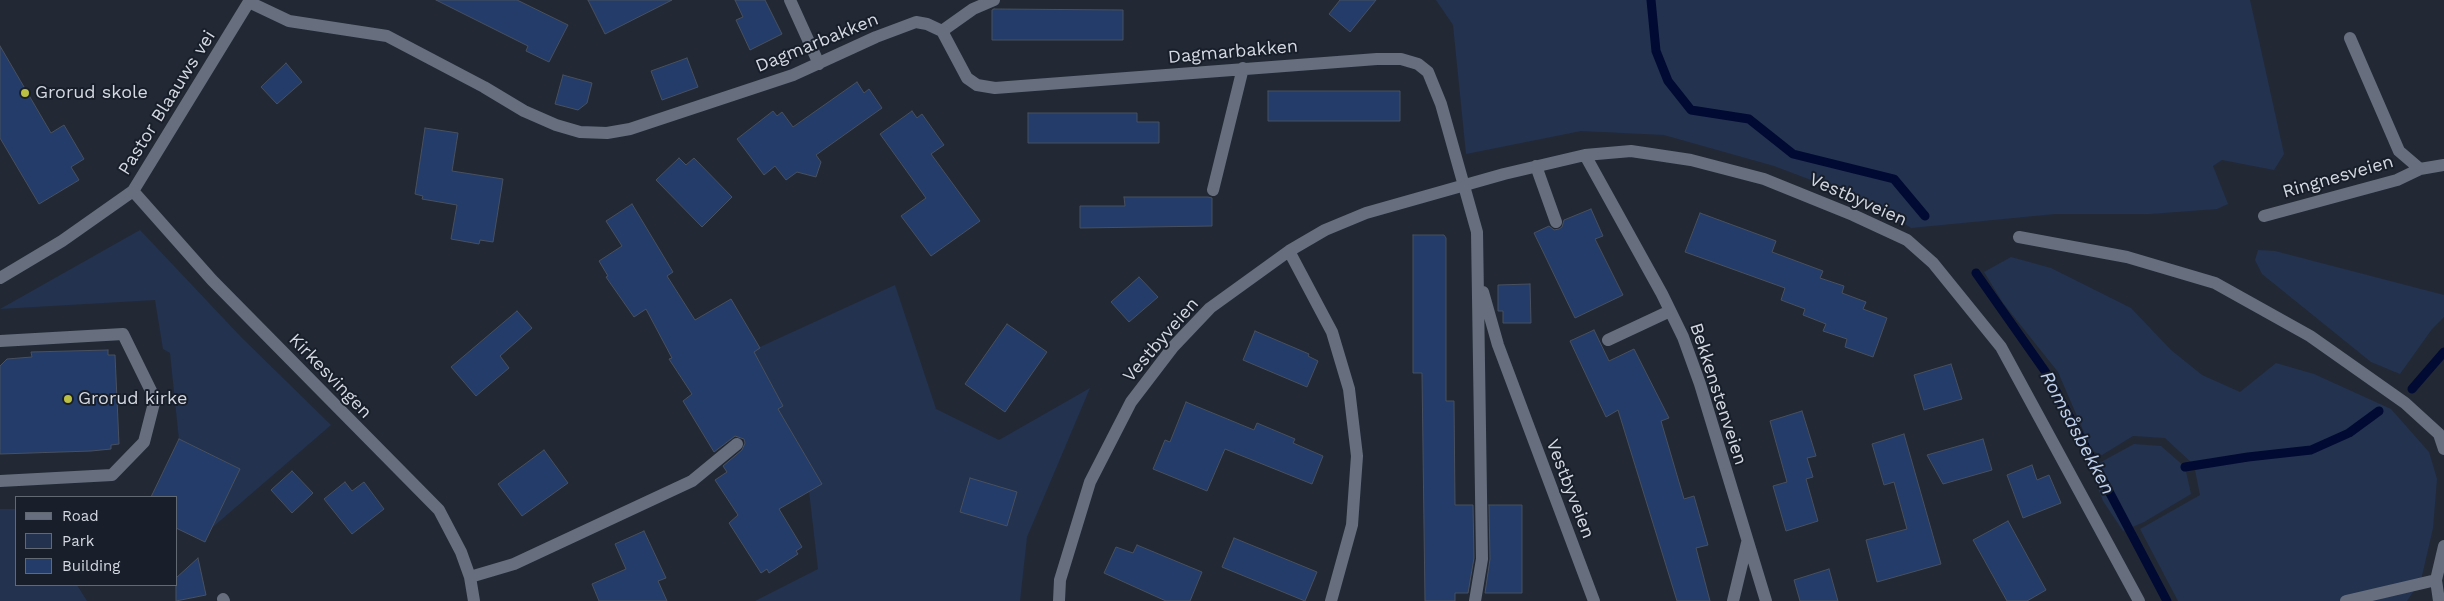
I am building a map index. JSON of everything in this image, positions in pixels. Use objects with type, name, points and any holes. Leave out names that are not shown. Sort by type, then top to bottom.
[{"type":"street","points":[[790,0],[819,64]]},
{"type":"street","points":[[942,31],[973,9],[994,0]]},
{"type":"street","name":"Dagmarbakken","points":[[250,1],[289,21],[387,36],[484,86],[524,111],[556,125],[580,132],[607,133],[630,129],[819,64],[876,37],[916,22],[927,24],[942,31],[967,78],[978,85],[995,88],[1244,68],[1401,59],[1418,64],[1428,72],[1441,104],[1463,186]]},
{"type":"street","name":"Pastor Blaauws vei","points":[[0,278],[62,241],[134,191],[250,1]]},
{"type":"street","name":"Ringnesveien","points":[[2350,38],[2399,151],[2420,169]]},
{"type":"street","points":[[1213,190],[1244,68]]},
{"type":"street","name":"Vestbyveien","points":[[1059,601],[1060,580],[1090,482],[1131,402],[1173,347],[1210,308],[1289,251],[1325,230],[1366,214],[1536,166],[1585,155],[1631,151],[1691,160],[1764,178],[1854,215],[1907,240],[1933,263],[2001,346],[2139,601]]},
{"type":"street","name":"Bekkenstenveien","points":[[1585,155],[1683,337],[1700,384],[1766,601]]},
{"type":"street","name":"Ringnesveien","points":[[2264,216],[2397,180],[2420,169],[2444,165]]},
{"type":"street","points":[[1536,166],[1556,222]]},
{"type":"street","name":"Vestbyveien","points":[[1463,186],[1478,232],[1482,559],[1475,601]]},
{"type":"street","name":"Kirkesvingen","points":[[134,191],[212,280],[439,510],[452,530],[470,577],[474,601]]},
{"type":"street","points":[[2019,237],[2127,257],[2215,283],[2310,336],[2405,403],[2441,430],[2444,449]]},
{"type":"street","points":[[1289,251],[1332,332],[1349,390],[1357,456],[1352,525],[1331,601]]},
{"type":"street","name":"Vestbyveien","points":[[1478,275],[1498,345],[1594,601]]},
{"type":"street","points":[[1608,340],[1670,311]]},
{"type":"street","points":[[0,341],[122,334],[155,399],[144,442],[112,475],[0,481]]},
{"type":"street","points":[[470,577],[514,564],[692,480],[737,444]]},
{"type":"street","points":[[1734,601],[1747,543]]},
{"type":"street","points":[[2439,601],[2436,580],[2444,546]]},
{"type":"street","points":[[2346,601],[2436,580]]},
{"type":"green space","points":[[1436,0],[2250,0],[2284,154],[2274,170],[2222,160],[2213,166],[2228,204],[2217,209],[2150,214],[2055,214],[1911,228],[1877,205],[1774,166],[1664,135],[1581,131],[1466,154],[1453,25]]},
{"type":"green space","points":[[140,230],[241,337],[331,425],[207,532],[179,440],[170,353],[163,349],[155,300],[0,309]]},
{"type":"green space","points":[[2258,250],[2275,251],[2444,295],[2444,317],[2432,329],[2400,374],[2371,362],[2262,274],[2255,260]]},
{"type":"green space","points":[[2011,257],[2051,268],[2131,308],[2171,350],[2202,375],[2240,392],[2276,363],[2314,374],[2391,409],[2429,452],[2437,479],[2433,528],[2421,580],[2407,601],[2178,601],[2140,529],[2200,495],[2194,465],[2165,438],[2133,436],[2102,455],[2092,451],[2058,372],[2003,303],[1984,272]]},
{"type":"green space","points":[[895,285],[936,409],[999,440],[1090,388],[1027,537],[1020,601],[755,601],[818,569],[809,491],[749,352]]},
{"type":"green space","points":[[2134,444],[2161,446],[2185,467],[2191,494],[2144,522],[2123,531],[2103,501],[2090,468]]},
{"type":"green space","points":[[0,509],[15,509],[15,586],[78,586],[87,601],[0,601]]},
{"type":"building","points":[[436,0],[517,0],[568,25],[549,62],[526,51],[528,46]]},
{"type":"building","points":[[588,0],[672,0],[605,34]]},
{"type":"building","points":[[735,0],[765,0],[782,34],[750,50],[736,20],[743,17]]},
{"type":"building","points":[[1340,0],[1376,0],[1350,32],[1329,14]]},
{"type":"building","points":[[992,10],[1123,10],[1123,40],[992,40]]},
{"type":"building","points":[[0,46],[51,133],[64,125],[84,159],[71,167],[79,180],[39,204],[0,138]]},
{"type":"building","points":[[687,58],[698,87],[662,100],[651,71]]},
{"type":"building","points":[[286,63],[302,82],[277,104],[261,87]]},
{"type":"building","points":[[563,75],[592,83],[587,103],[578,110],[555,104]]},
{"type":"building","points":[[857,82],[864,93],[869,89],[882,108],[816,155],[821,162],[816,177],[797,172],[786,180],[775,166],[764,175],[737,139],[773,111],[777,116],[782,112],[793,127]]},
{"type":"building","points":[[1268,91],[1400,91],[1400,121],[1268,121]]},
{"type":"building","points":[[912,111],[917,118],[922,114],[944,145],[931,154],[980,221],[931,256],[901,216],[926,198],[880,134]]},
{"type":"building","points":[[1028,113],[1137,113],[1137,122],[1159,122],[1159,143],[1028,143]]},
{"type":"building","points":[[425,128],[458,133],[452,171],[503,179],[493,242],[480,240],[479,244],[451,239],[457,205],[422,199],[423,196],[415,194]]},
{"type":"building","points":[[679,158],[686,165],[694,158],[732,197],[702,227],[656,180]]},
{"type":"building","points":[[1124,197],[1212,198],[1212,226],[1080,228],[1080,206],[1125,206]]},
{"type":"building","points":[[632,204],[673,272],[667,276],[695,320],[731,299],[760,348],[754,352],[783,406],[778,409],[822,484],[779,509],[802,547],[796,551],[798,554],[769,573],[767,569],[761,573],[729,523],[738,515],[715,480],[727,472],[723,466],[742,450],[745,443],[744,439],[735,436],[714,452],[683,401],[692,394],[669,359],[672,358],[646,309],[634,317],[606,277],[608,276],[599,261],[622,246],[606,221]]},
{"type":"building","points":[[1591,209],[1603,236],[1595,239],[1623,295],[1575,318],[1534,233],[1549,226],[1554,230],[1559,229],[1562,227],[1564,220]]},
{"type":"building","points":[[1700,213],[1776,241],[1772,252],[1823,271],[1820,278],[1844,286],[1842,293],[1866,302],[1863,309],[1887,318],[1873,357],[1845,347],[1847,339],[1823,331],[1826,324],[1803,315],[1805,309],[1781,300],[1785,288],[1685,252]]},
{"type":"building","points":[[1413,235],[1444,235],[1446,238],[1446,401],[1454,401],[1455,505],[1473,505],[1474,558],[1468,593],[1455,593],[1455,601],[1425,601],[1422,373],[1413,373]]},
{"type":"building","points":[[1139,277],[1158,297],[1129,322],[1111,302]]},
{"type":"building","points":[[1530,284],[1531,323],[1503,323],[1503,311],[1498,311],[1498,285]]},
{"type":"building","points":[[517,311],[532,328],[500,356],[509,368],[476,396],[451,367]]},
{"type":"building","points":[[1007,324],[1047,352],[1005,412],[965,384]]},
{"type":"building","points":[[1594,330],[1609,361],[1634,349],[1669,418],[1661,421],[1684,499],[1694,496],[1708,545],[1696,548],[1710,601],[1677,601],[1618,410],[1606,417],[1570,341]]},
{"type":"building","points":[[1255,331],[1309,354],[1308,356],[1318,361],[1307,387],[1243,360]]},
{"type":"building","name":"Grorud kirke","points":[[108,350],[108,355],[115,355],[119,444],[111,445],[111,449],[91,451],[0,454],[0,366],[7,359],[32,357],[31,352]]},
{"type":"building","points":[[1951,364],[1962,399],[1924,410],[1914,375]]},
{"type":"building","points":[[1186,402],[1254,430],[1257,423],[1295,439],[1293,443],[1323,456],[1312,484],[1225,449],[1207,491],[1153,469],[1165,440],[1170,442]]},
{"type":"building","points":[[1802,411],[1816,456],[1807,458],[1813,477],[1806,479],[1818,521],[1786,531],[1773,486],[1787,482],[1770,421]]},
{"type":"building","points":[[1904,434],[1941,564],[1877,582],[1866,540],[1907,529],[1894,482],[1884,485],[1872,444]]},
{"type":"building","points":[[179,439],[240,469],[205,542],[178,529],[178,496],[151,496]]},
{"type":"building","points":[[1983,439],[1992,470],[1943,484],[1927,455]]},
{"type":"building","points":[[544,450],[568,483],[522,516],[498,484]]},
{"type":"building","points":[[2032,465],[2037,480],[2049,475],[2061,503],[2023,518],[2007,475]]},
{"type":"building","points":[[292,471],[313,493],[292,513],[271,490]]},
{"type":"building","points":[[970,478],[1017,492],[1007,526],[960,512]]},
{"type":"building","points":[[345,482],[352,491],[364,482],[384,509],[352,534],[324,499]]},
{"type":"building","points":[[1489,505],[1522,505],[1522,593],[1485,593],[1490,559]]},
{"type":"building","points":[[2008,521],[2046,590],[2027,601],[2007,601],[1973,540]]},
{"type":"building","points":[[644,531],[666,578],[658,581],[667,601],[599,601],[592,584],[626,569],[615,544]]},
{"type":"building","points":[[1234,538],[1317,572],[1305,601],[1222,567]]},
{"type":"building","points":[[1137,545],[1202,572],[1190,601],[1166,601],[1104,573],[1116,547],[1133,553]]},
{"type":"building","points":[[198,558],[206,595],[176,601],[178,576]]},
{"type":"building","points":[[1829,569],[1838,601],[1800,601],[1794,580]]},
{"type":"waterway","name":"Romsåsbekken","points":[[1651,0],[1656,51],[1668,81],[1691,110],[1749,119],[1793,154],[1894,179],[1925,216]]},
{"type":"waterway","name":"Romsåsbekken","points":[[1976,273],[2047,374],[2167,601]]},
{"type":"waterway","points":[[2412,389],[2444,352]]},
{"type":"waterway","points":[[2185,467],[2311,450],[2349,433],[2379,411]]},
{"type":"place","name":"Grorud skole","points":[[25,93]]},
{"type":"place","name":"Grorud kirke","points":[[68,399]]}]
